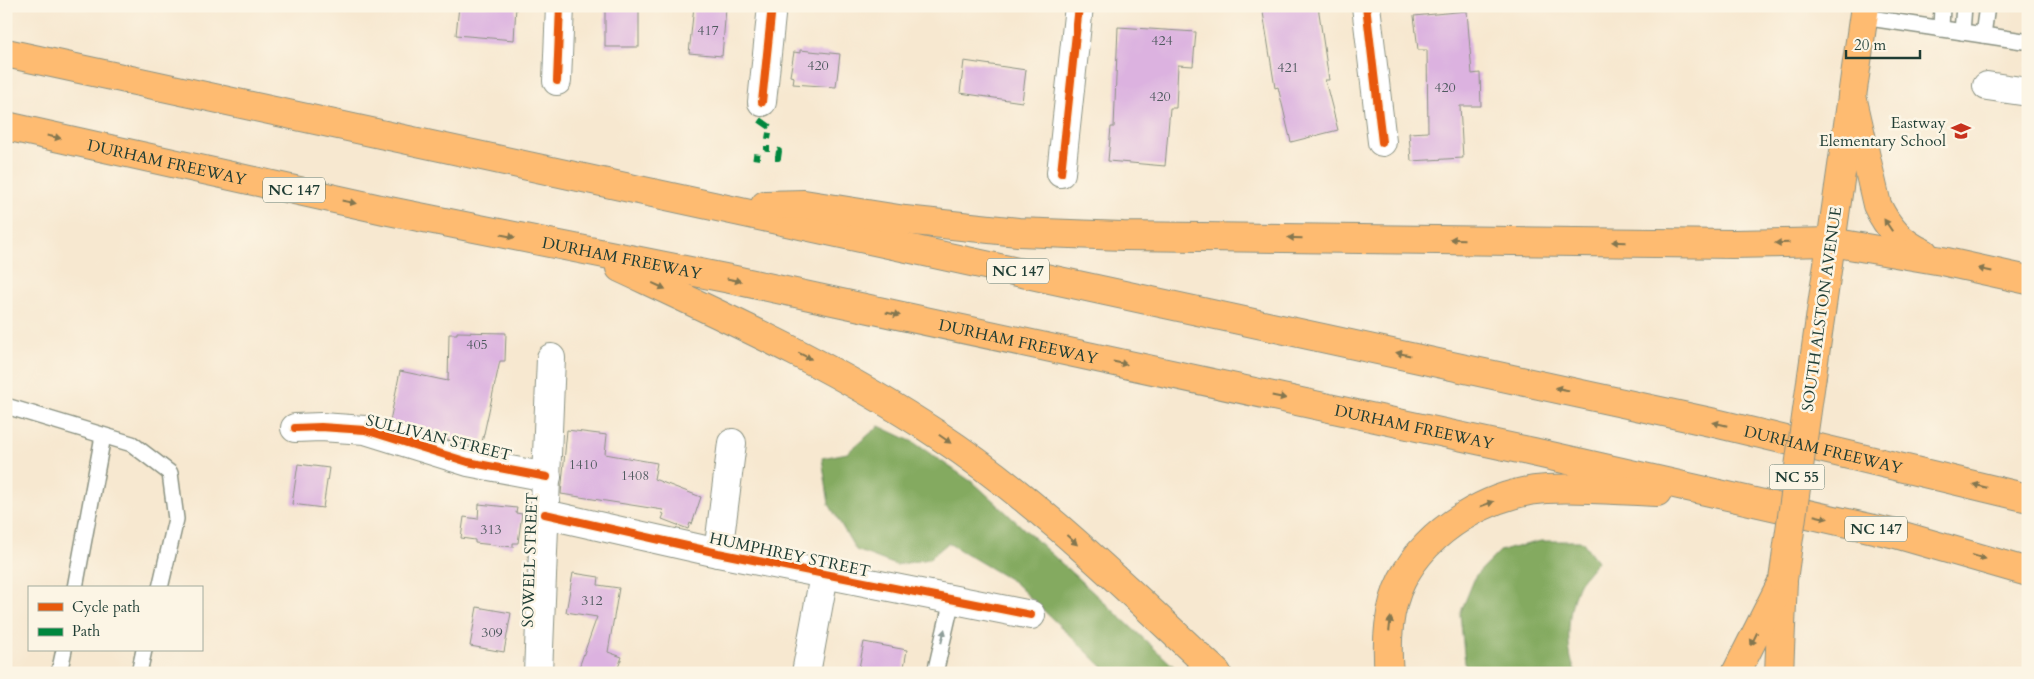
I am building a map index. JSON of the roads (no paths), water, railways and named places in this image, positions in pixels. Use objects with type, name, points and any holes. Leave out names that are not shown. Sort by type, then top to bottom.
[{"type":"main road","name":"SOUTH ALSTON AVENUE","points":[[1779,673],[1783,580],[1864,12]]},
{"type":"main road","name":"DURHAM FREEWAY","points":[[6,53],[1706,420],[2028,498]]},
{"type":"main road","points":[[1852,96],[1870,181],[1877,205],[1884,219],[1902,241],[1942,261]]},
{"type":"main road","name":"DURHAM FREEWAY","points":[[6,126],[389,211],[735,280],[1723,494],[1896,534],[2028,572]]},
{"type":"main road","points":[[712,205],[804,204],[905,220],[1018,232],[1123,236],[1732,244],[1831,242],[1942,261],[2028,280]]},
{"type":"main road","points":[[583,251],[812,360],[939,435],[1039,510],[1217,673]]},
{"type":"main road","points":[[1389,673],[1387,654],[1391,615],[1402,580],[1411,565],[1450,524],[1478,507],[1510,496],[1547,489],[1723,494]]},
{"type":"main road","points":[[1736,673],[1783,580]]},
{"type":"street","points":[[557,81],[560,6]]},
{"type":"street","points":[[762,102],[772,6]]},
{"type":"street","points":[[1061,172],[1079,6]]},
{"type":"street","points":[[1366,6],[1382,142]]},
{"type":"street","points":[[1987,86],[2028,92]]},
{"type":"street","name":"SOWELL STREET","points":[[538,673],[551,358]]},
{"type":"street","name":"SULLIVAN STREET","points":[[295,428],[320,427],[365,430],[468,462],[546,477]]},
{"type":"street","points":[[718,553],[732,443]]},
{"type":"street","name":"HUMPHREY STREET","points":[[545,514],[718,553],[1031,615]]},
{"type":"street","points":[[806,673],[824,575]]},
{"type":"lane","points":[[1940,29],[1942,6]]},
{"type":"lane","points":[[1962,32],[1964,6]]},
{"type":"lane","points":[[1984,35],[1987,6]]},
{"type":"lane","points":[[1864,12],[1940,29],[2023,41]]},
{"type":"lane","points":[[6,406],[132,444],[170,473],[176,519],[160,586]]},
{"type":"lane","points":[[75,586],[103,436]]},
{"type":"lane","points":[[935,673],[952,600]]},
{"type":"lane","points":[[60,673],[64,652]]},
{"type":"lane","points":[[139,673],[144,652]]},
{"type":"place","name":"Eastway Elementary School","points":[[1961,131]]}]
